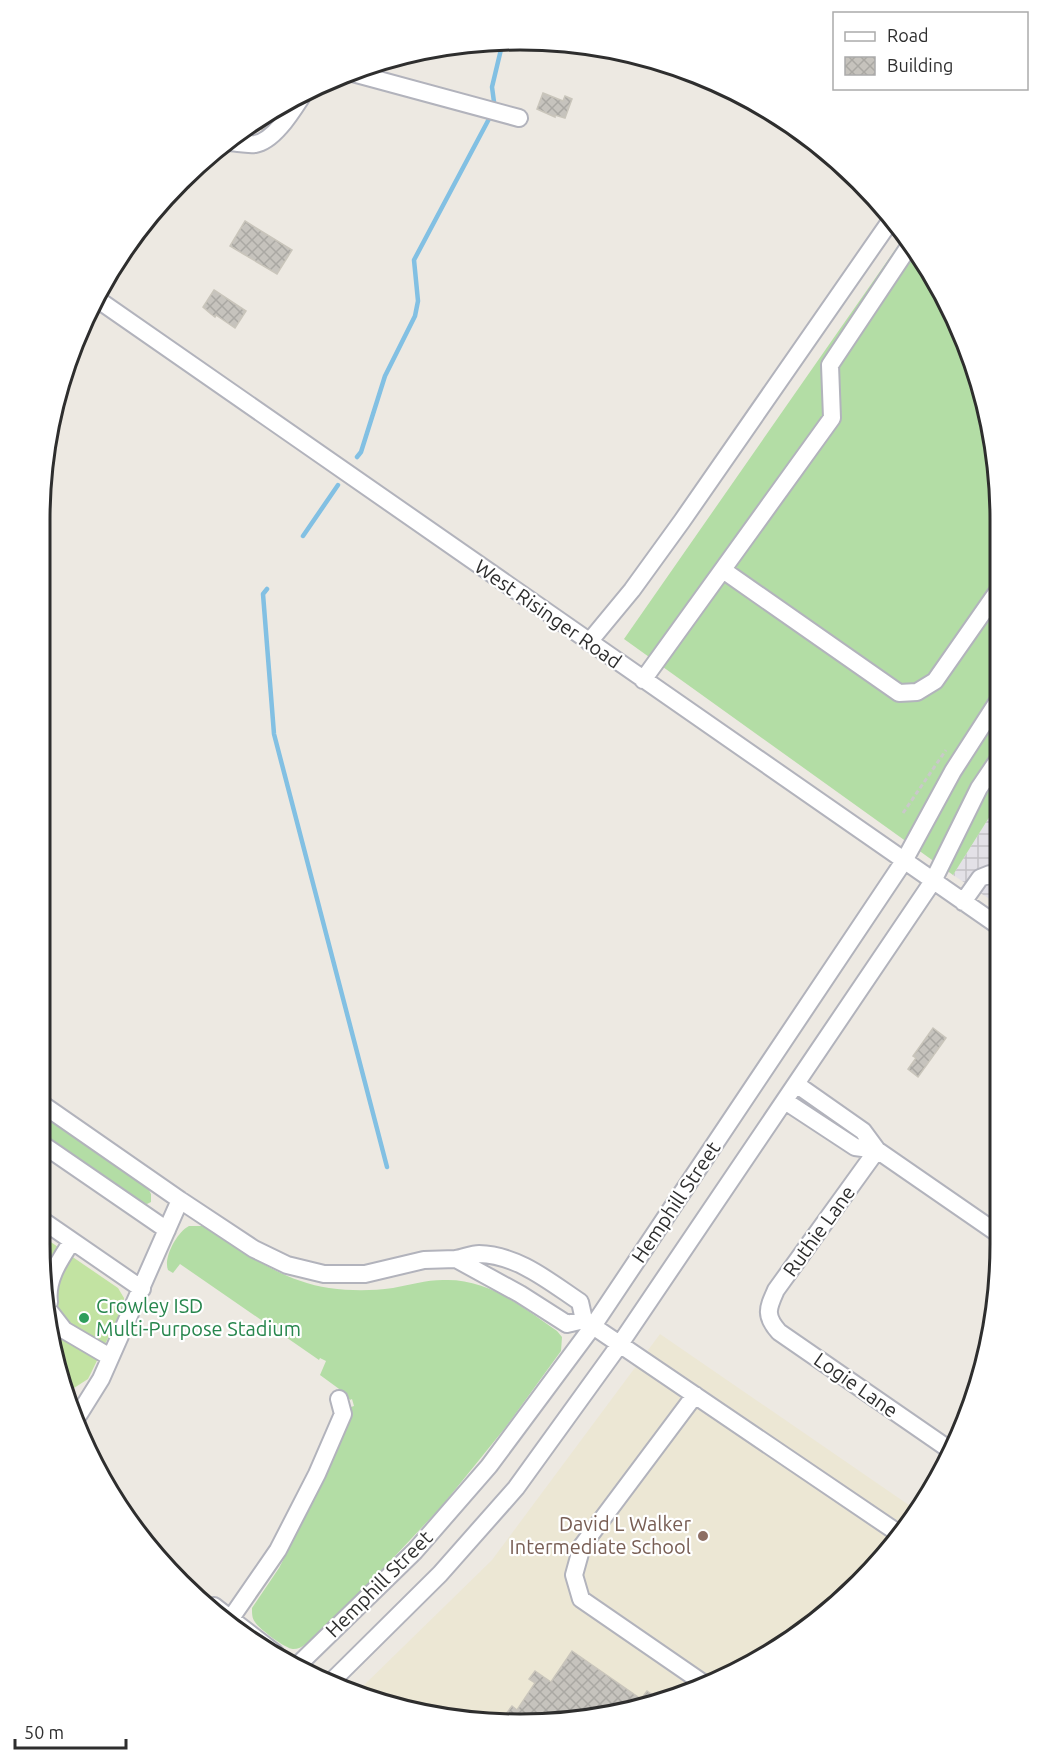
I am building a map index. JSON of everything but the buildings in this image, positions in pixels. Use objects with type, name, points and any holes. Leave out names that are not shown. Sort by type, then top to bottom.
[{"type":"street","points":[[364,76],[519,117]]},
{"type":"street","points":[[240,143],[257,144],[274,133],[295,108]]},
{"type":"street","points":[[590,642],[632,590],[682,521],[887,226]]},
{"type":"street","points":[[643,680],[832,418],[830,365],[906,252]]},
{"type":"street","name":"West Risinger Road","points":[[103,304],[990,920]]},
{"type":"street","points":[[723,570],[899,693],[917,692],[935,681],[990,602]]},
{"type":"street","name":"Hemphill Street","points":[[303,1660],[415,1551],[489,1466],[904,861],[953,771],[990,714]]},
{"type":"street","name":"Hemphill Street","points":[[337,1676],[440,1574],[516,1488],[620,1344],[933,881],[979,788],[990,772]]},
{"type":"street","points":[[963,902],[980,878],[990,874]]},
{"type":"street","points":[[796,1084],[863,1131],[877,1150],[990,1228]]},
{"type":"street","points":[[785,1101],[855,1148],[877,1150]]},
{"type":"street","points":[[50,1110],[180,1200],[255,1249],[287,1265],[324,1274],[365,1274],[424,1260],[456,1259],[478,1254],[508,1258],[580,1302],[589,1323],[893,1529]]},
{"type":"street","points":[[50,1150],[167,1230]]},
{"type":"street","name":"Ruthie Lane","points":[[768,1314],[776,1290],[877,1150]]},
{"type":"street","points":[[81,1412],[101,1379],[180,1200]]},
{"type":"street","points":[[50,1226],[142,1289]]},
{"type":"street","points":[[51,1278],[53,1271],[72,1241]]},
{"type":"street","points":[[456,1259],[520,1294],[567,1324],[589,1323]]},
{"type":"street","name":"Logie Lane","points":[[768,1314],[779,1332],[944,1446]]},
{"type":"street","points":[[57,1321],[64,1330],[111,1357]]},
{"type":"street","points":[[694,1395],[582,1546],[574,1575],[581,1599],[697,1679]]},
{"type":"street","points":[[233,1615],[278,1550],[317,1474],[343,1414],[339,1399]]},
{"type":"shaded area","points":[[990,816],[990,899],[953,875]]},
{"type":"shaded area","name":"David L Walker Intermediate School","points":[[660,1334],[910,1506],[874,1553],[853,1576],[806,1616],[781,1634],[728,1665],[671,1689],[612,1704],[520,1714],[428,1704],[363,1687],[492,1560]]},
{"type":"green space","points":[[900,243],[942,312],[966,369],[981,428],[989,489],[990,816],[953,875],[624,639]]},
{"type":"green space","points":[[50,1120],[147,1186],[151,1194],[151,1202],[142,1203],[50,1140]]},
{"type":"green space","points":[[189,1226],[207,1228],[250,1257],[280,1273],[329,1288],[377,1290],[443,1280],[475,1284],[504,1296],[557,1331],[562,1337],[561,1351],[505,1428],[441,1507],[365,1588],[306,1644],[297,1649],[285,1646],[257,1625],[253,1619],[252,1608],[279,1568],[296,1535],[349,1420],[351,1407],[354,1406],[352,1399],[350,1400],[346,1394],[320,1375],[326,1361],[320,1358],[319,1360],[180,1264],[173,1273],[168,1270],[169,1252],[180,1234]]},
{"type":"green space","name":"Crowley ISD Multi-Purpose Stadium","points":[[50,1242],[118,1288],[124,1298],[123,1307],[88,1379],[73,1390],[59,1335],[51,1274]]},
{"type":"waterway","points":[[494,102],[492,87],[501,51]]},
{"type":"waterway","points":[[357,457],[361,452],[385,376],[415,316],[418,301],[414,260],[490,117]]},
{"type":"waterway","points":[[303,536],[338,485]]},
{"type":"waterway","points":[[267,589],[263,594],[274,734],[387,1167]]},
{"type":"place","name":"Crowley ISD Multi-Purpose Stadium","points":[[84,1318]]},
{"type":"place","name":"David L Walker Intermediate School","points":[[703,1536]]}]
